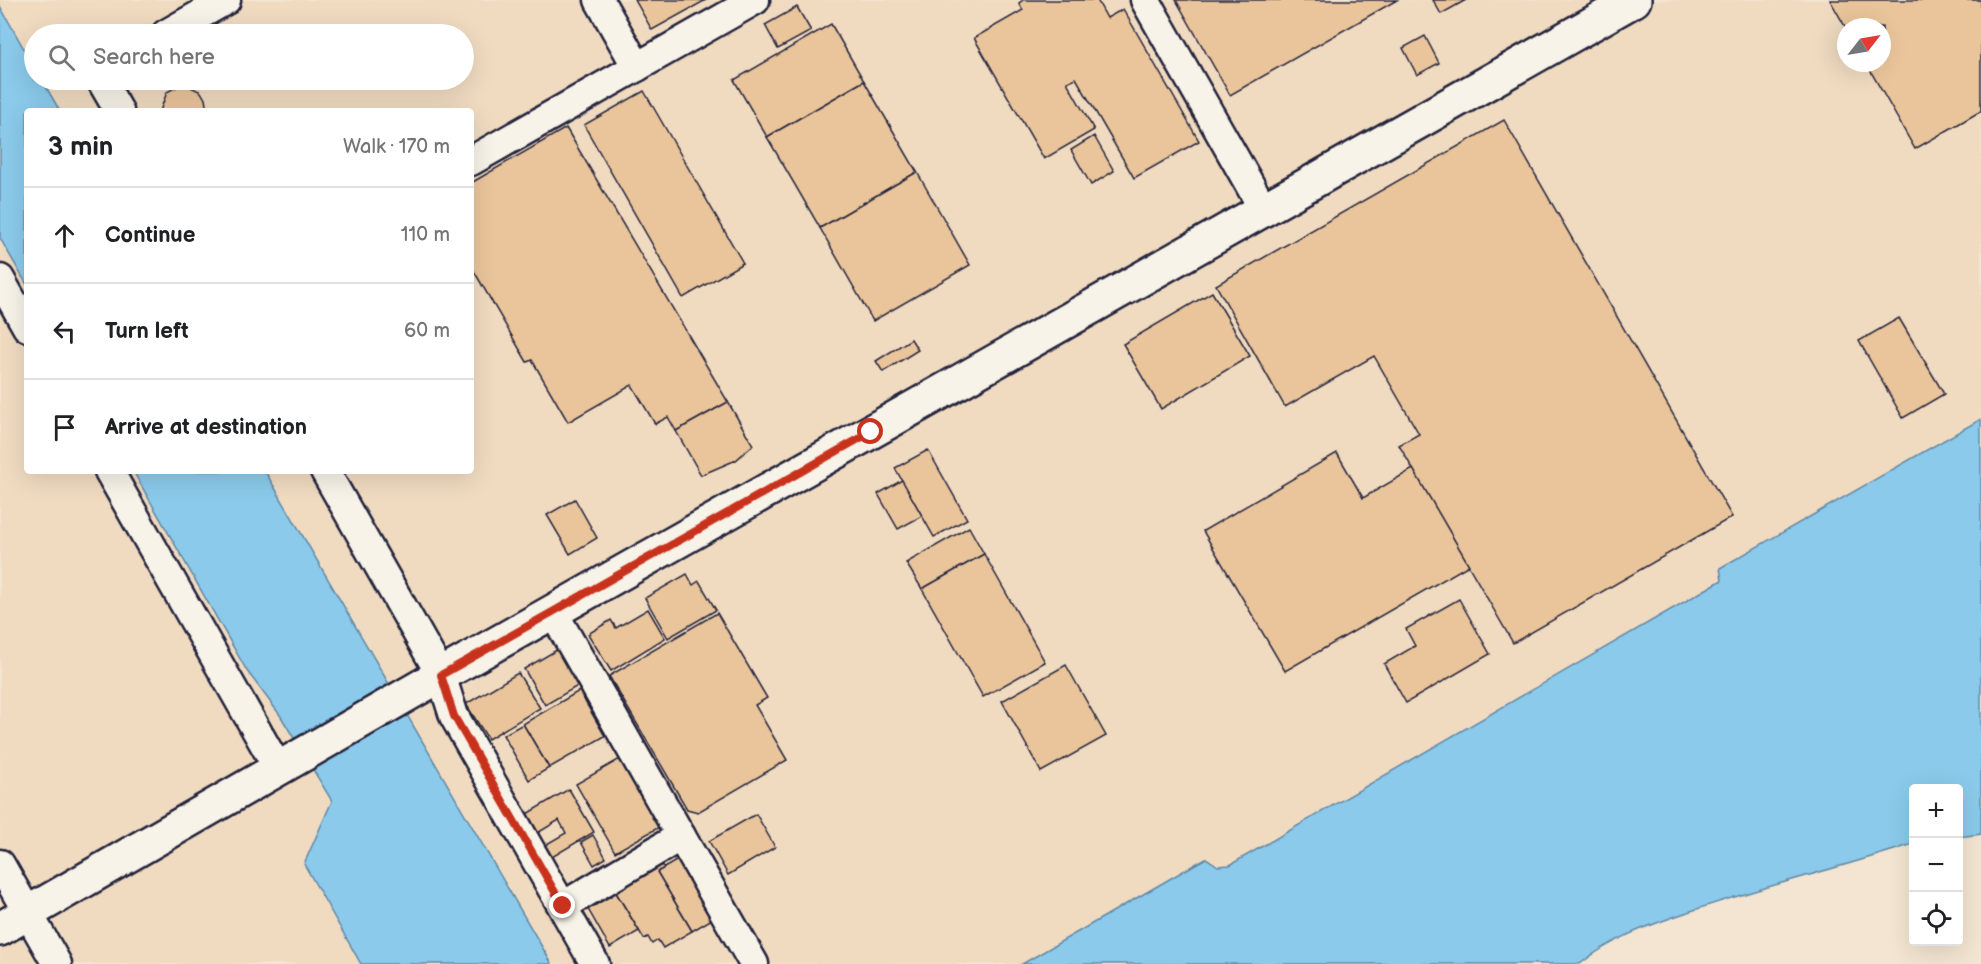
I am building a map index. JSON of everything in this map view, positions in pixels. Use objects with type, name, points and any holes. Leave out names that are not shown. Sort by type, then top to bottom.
[{"type":"street","points":[[184,24],[226,0]]},
{"type":"street","points":[[598,0],[637,67]]},
{"type":"street","points":[[474,159],[755,0]]},
{"type":"street","points":[[1145,0],[1264,210]]},
{"type":"street","points":[[0,929],[429,682],[1635,0]]},
{"type":"street","points":[[107,90],[117,108]]},
{"type":"street","points":[[0,279],[24,322]]},
{"type":"street","points":[[111,474],[287,765]]},
{"type":"street","points":[[326,474],[429,682],[454,716],[595,964]]},
{"type":"street","points":[[553,612],[754,964]]},
{"type":"street","points":[[563,906],[681,836]]},
{"type":"street","points":[[0,864],[57,964]]},
{"type":"shaded area","points":[[0,0],[1981,0],[1981,419],[1720,568],[1722,580],[1230,865],[1218,866],[1206,858],[1022,964],[552,964],[267,474],[474,474],[474,108],[58,108],[48,90],[474,90],[474,24],[24,24],[24,49],[0,6]]},
{"type":"shaded area","points":[[0,237],[24,279],[24,474],[136,474],[248,671],[280,715],[332,802],[305,864],[361,964],[0,964]]},
{"type":"water","points":[[0,6],[24,49],[24,90],[48,90],[58,108],[24,108],[24,280],[0,238]]},
{"type":"water","points":[[1981,419],[1981,834],[1963,836],[1963,784],[1909,784],[1909,845],[1746,893],[1662,921],[1619,939],[1580,964],[1022,964],[1206,858],[1218,866],[1230,865],[1722,580],[1720,568]]},
{"type":"water","points":[[135,474],[267,474],[552,964],[361,964],[304,864],[332,801],[280,715],[247,671]]},
{"type":"building","points":[[635,0],[706,0],[652,30]]},
{"type":"building","points":[[1023,0],[1097,0],[1107,18],[1123,9],[1199,141],[1134,178],[1076,78],[1067,82],[1094,130],[1044,159],[974,38],[1023,10],[1019,3]]},
{"type":"building","points":[[1176,0],[1397,0],[1230,95]]},
{"type":"building","points":[[1433,0],[1466,0],[1441,14]]},
{"type":"building","points":[[1830,0],[1981,0],[1981,111],[1915,149],[1871,72],[1891,72],[1891,18],[1840,18]]},
{"type":"building","points":[[797,7],[811,31],[778,49],[765,25]]},
{"type":"building","points":[[831,24],[864,81],[767,137],[734,80]]},
{"type":"building","points":[[1425,36],[1439,63],[1417,75],[1403,48]]},
{"type":"building","points":[[864,81],[917,172],[820,228],[767,137]]},
{"type":"building","points":[[197,90],[205,99],[206,108],[161,108],[167,92]]},
{"type":"building","points":[[644,91],[743,263],[683,298],[584,125]]},
{"type":"building","points":[[1504,120],[1732,517],[1513,643],[1399,445],[1419,434],[1374,356],[1285,407],[1216,285]]},
{"type":"building","points":[[566,128],[728,402],[676,431],[668,417],[655,424],[632,385],[568,422],[532,360],[527,362],[474,271],[474,181]]},
{"type":"building","points":[[1094,136],[1114,171],[1091,185],[1071,150]]},
{"type":"building","points":[[917,172],[970,265],[873,321],[820,228]]},
{"type":"building","points":[[1212,292],[1250,356],[1161,409],[1123,344]]},
{"type":"building","points":[[1899,318],[1944,394],[1903,418],[1859,341]]},
{"type":"building","points":[[911,339],[918,350],[883,372],[876,361]]},
{"type":"building","points":[[728,402],[753,445],[736,460],[701,475],[676,431]]},
{"type":"building","points":[[928,450],[967,519],[934,537],[895,468]]},
{"type":"building","points":[[1337,453],[1363,498],[1413,469],[1469,565],[1285,671],[1203,531]]},
{"type":"building","points":[[902,480],[922,516],[898,529],[878,494]]},
{"type":"building","points":[[575,499],[597,538],[570,554],[547,515]]},
{"type":"building","points":[[969,527],[984,554],[922,589],[906,563]]},
{"type":"building","points":[[984,554],[1045,662],[983,697],[922,589]]},
{"type":"building","points":[[687,574],[693,585],[699,581],[716,610],[668,638],[645,598]]},
{"type":"building","points":[[1459,599],[1490,654],[1406,703],[1384,664],[1415,646],[1406,629]]},
{"type":"building","points":[[648,609],[665,638],[611,671],[588,634],[611,620],[616,628]]},
{"type":"building","points":[[717,613],[767,698],[755,705],[787,760],[698,812],[687,809],[609,676]]},
{"type":"building","points":[[560,648],[581,684],[545,705],[524,669]]},
{"type":"building","points":[[1066,665],[1106,736],[1041,772],[1002,701]]},
{"type":"building","points":[[518,673],[540,708],[488,739],[466,704]]},
{"type":"building","points":[[579,691],[605,736],[549,768],[523,724]]},
{"type":"building","points":[[523,724],[549,768],[529,780],[503,735]]},
{"type":"building","points":[[620,759],[647,806],[651,804],[663,825],[615,852],[576,784]]},
{"type":"building","points":[[569,789],[594,832],[552,857],[545,845],[566,833],[559,820],[536,834],[525,815]]},
{"type":"building","points":[[756,814],[775,847],[728,875],[709,841]]},
{"type":"building","points":[[593,835],[606,858],[594,865],[581,842]]},
{"type":"building","points":[[688,854],[724,912],[692,931],[657,872]]},
{"type":"building","points":[[659,858],[664,868],[657,872],[692,931],[663,948],[658,940],[652,944],[648,937],[644,939],[612,886]]},
{"type":"building","points":[[612,886],[639,931],[610,948],[584,902]]},
{"type":"route","points":[[563,906],[454,716],[441,675],[871,432]]}]
